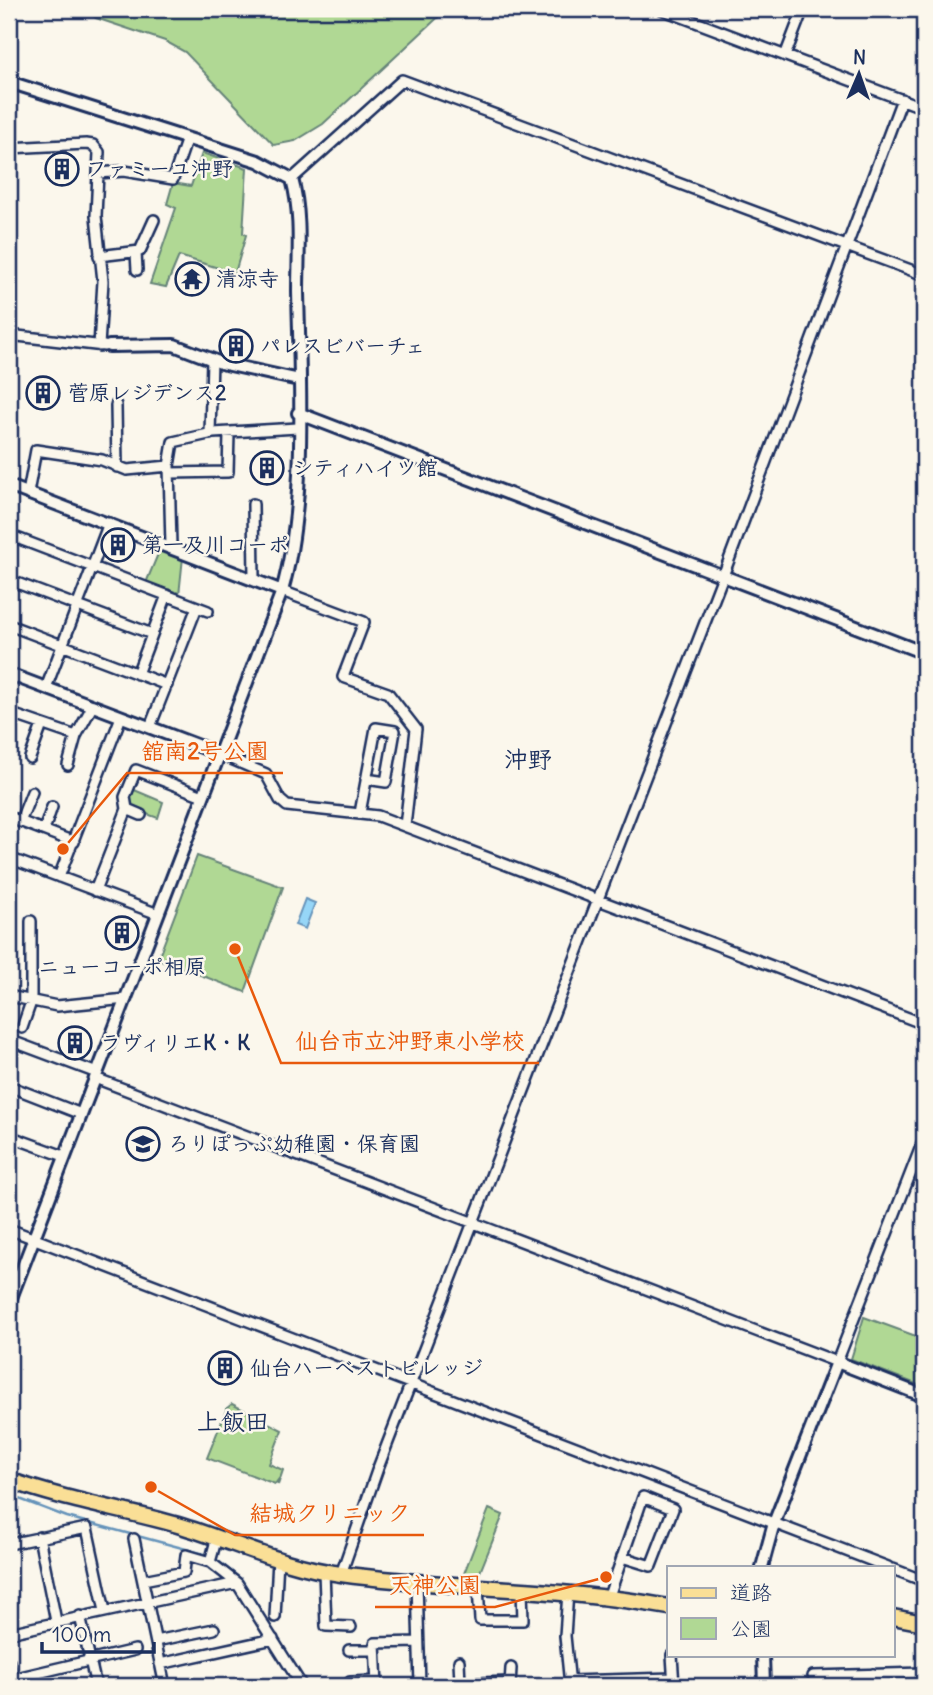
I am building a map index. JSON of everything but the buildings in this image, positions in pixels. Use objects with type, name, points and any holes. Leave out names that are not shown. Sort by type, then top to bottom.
[{"type":"main road","points":[[9,1480],[47,1494],[217,1537],[278,1559],[324,1571],[417,1582],[609,1596],[667,1607]]},
{"type":"main road","points":[[894,1617],[924,1623]]},
{"type":"street","points":[[661,9],[924,108]]},
{"type":"street","points":[[785,56],[803,9]]},
{"type":"street","points":[[292,179],[402,80],[924,275]]},
{"type":"street","points":[[9,82],[186,141],[258,161],[292,179]]},
{"type":"street","points":[[341,1574],[411,1383],[723,576],[902,99]]},
{"type":"street","points":[[99,173],[124,171],[173,179],[186,141]]},
{"type":"street","points":[[9,148],[93,145],[99,152],[96,216],[103,281],[104,346]]},
{"type":"street","points":[[9,1303],[13,1279],[33,1239],[282,590],[295,533],[298,428],[297,217],[292,179]]},
{"type":"street","points":[[99,256],[140,251],[154,220]]},
{"type":"street","points":[[136,253],[136,270]]},
{"type":"street","points":[[9,335],[104,346],[174,345],[212,359],[299,380]]},
{"type":"street","points":[[210,434],[212,359]]},
{"type":"street","points":[[116,405],[117,467]]},
{"type":"street","points":[[298,413],[924,653]]},
{"type":"street","points":[[170,547],[170,470],[173,442],[210,434],[298,428]]},
{"type":"street","points":[[28,493],[36,450],[102,460],[131,471],[228,472],[229,434]]},
{"type":"street","points":[[9,486],[364,622],[343,677],[388,693],[416,729],[405,826]]},
{"type":"street","points":[[253,504],[254,579]]},
{"type":"street","points":[[46,688],[108,523]]},
{"type":"street","points":[[9,534],[208,611]]},
{"type":"street","points":[[9,580],[152,634]]},
{"type":"street","points":[[137,674],[167,595]]},
{"type":"street","points":[[149,727],[197,607]]},
{"type":"street","points":[[9,625],[167,685]]},
{"type":"street","points":[[9,674],[266,774],[280,800],[287,806],[360,813],[405,826],[924,1024]]},
{"type":"street","points":[[68,765],[76,736],[93,705]]},
{"type":"street","points":[[9,713],[76,736]]},
{"type":"street","points":[[58,877],[121,717]]},
{"type":"street","points":[[30,758],[43,725]]},
{"type":"street","points":[[360,813],[366,779],[376,728],[395,731],[386,782],[366,779]]},
{"type":"street","points":[[95,891],[127,809],[125,797],[136,771],[203,796]]},
{"type":"street","points":[[20,821],[32,792]]},
{"type":"street","points":[[44,830],[52,807]]},
{"type":"street","points":[[127,809],[141,815]]},
{"type":"street","points":[[9,817],[74,842]]},
{"type":"street","points":[[9,859],[158,914]]},
{"type":"street","points":[[22,1028],[31,1002],[32,921]]},
{"type":"street","points":[[9,996],[57,1006],[126,999]]},
{"type":"street","points":[[9,1040],[924,1396]]},
{"type":"street","points":[[9,1086],[81,1114]]},
{"type":"street","points":[[10,1139],[64,1156]]},
{"type":"street","points":[[762,1566],[774,1523],[924,1139]]},
{"type":"street","points":[[9,1229],[885,1566]]},
{"type":"street","points":[[609,1596],[622,1557],[643,1497],[673,1509],[651,1566],[622,1557]]},
{"type":"street","points":[[9,1544],[86,1528],[104,1611]]},
{"type":"street","points":[[39,1537],[56,1621]]},
{"type":"street","points":[[211,1558],[217,1537]]},
{"type":"street","points":[[134,1539],[165,1686]]},
{"type":"street","points":[[143,1580],[184,1572],[186,1555],[211,1558],[237,1583],[302,1686]]},
{"type":"street","points":[[275,1617],[278,1559]]},
{"type":"street","points":[[894,1570],[924,1581]]},
{"type":"street","points":[[324,1571],[326,1626],[351,1627]]},
{"type":"street","points":[[417,1582],[420,1686],[460,1682],[510,1684],[511,1668]]},
{"type":"street","points":[[9,1633],[237,1583]]},
{"type":"street","points":[[478,1587],[480,1620],[523,1620],[522,1590]]},
{"type":"street","points":[[568,1592],[565,1636],[570,1684],[673,1682],[672,1656]]},
{"type":"street","points":[[80,1616],[96,1686]]},
{"type":"street","points":[[156,1641],[214,1629]]},
{"type":"street","points":[[160,1664],[273,1639]]},
{"type":"street","points":[[350,1682],[377,1683],[375,1643],[418,1642]]},
{"type":"street","points":[[9,1661],[13,1683],[135,1650]]},
{"type":"street","points":[[349,1650],[375,1650]]},
{"type":"street","points":[[763,1656],[764,1686]]},
{"type":"street","points":[[459,1661],[460,1682]]},
{"type":"street","points":[[813,1676],[924,1673]]},
{"type":"street","points":[[873,1674],[874,1686]]},
{"type":"green space","points":[[85,9],[447,9],[323,124],[295,141],[274,145],[185,52],[165,41],[96,18]]},
{"type":"green space","points":[[202,153],[247,168],[243,233],[246,235],[235,273],[179,256],[166,287],[150,284],[176,208],[167,204],[173,183],[191,186]]},
{"type":"green space","points":[[160,549],[183,557],[179,595],[146,583]]},
{"type":"green space","points":[[132,789],[163,802],[158,818],[130,808],[128,798]]},
{"type":"green space","points":[[197,856],[283,887],[245,992],[158,959]]},
{"type":"green space","points":[[864,1317],[924,1339],[924,1387],[851,1359]]},
{"type":"green space","points":[[232,1404],[282,1430],[269,1464],[283,1470],[278,1485],[278,1480],[275,1484],[207,1458],[227,1408]]},
{"type":"green space","points":[[489,1509],[503,1515],[478,1577],[463,1576]]},
{"type":"water","points":[[305,899],[315,903],[305,929],[295,925]]},
{"type":"waterway","points":[[9,1495],[67,1517],[212,1556],[242,1580],[296,1668]]},
{"type":"place","name":"ファミーユ沖野","points":[[62,169]]},
{"type":"place","name":"清涼寺","points":[[192,279]]},
{"type":"place","name":"パレスビバーチェ","points":[[236,346]]},
{"type":"place","name":"菅原レジデンス2","points":[[43,393]]},
{"type":"place","name":"シティハイツ館","points":[[267,468]]},
{"type":"place","name":"第一及川コーポ","points":[[118,545]]},
{"type":"place","name":"舘南2号公園","points":[[63,849]]},
{"type":"place","name":"ニューコーポ相原","points":[[122,933]]},
{"type":"place","name":"仙台市立沖野東小学校","points":[[235,949]]},
{"type":"place","name":"ラヴィリエK・K","points":[[75,1043]]},
{"type":"place","name":"ろりぽっぷ幼稚園・保育園","points":[[143,1144]]},
{"type":"place","name":"仙台ハーベストビレッジ","points":[[225,1368]]},
{"type":"place","name":"結城クリニック","points":[[151,1487]]},
{"type":"place","name":"天神公園","points":[[606,1577]]},
{"type":"district","name":"沖野","points":[[528,760]]},
{"type":"district","name":"上飯田","points":[[233,1422]]}]
